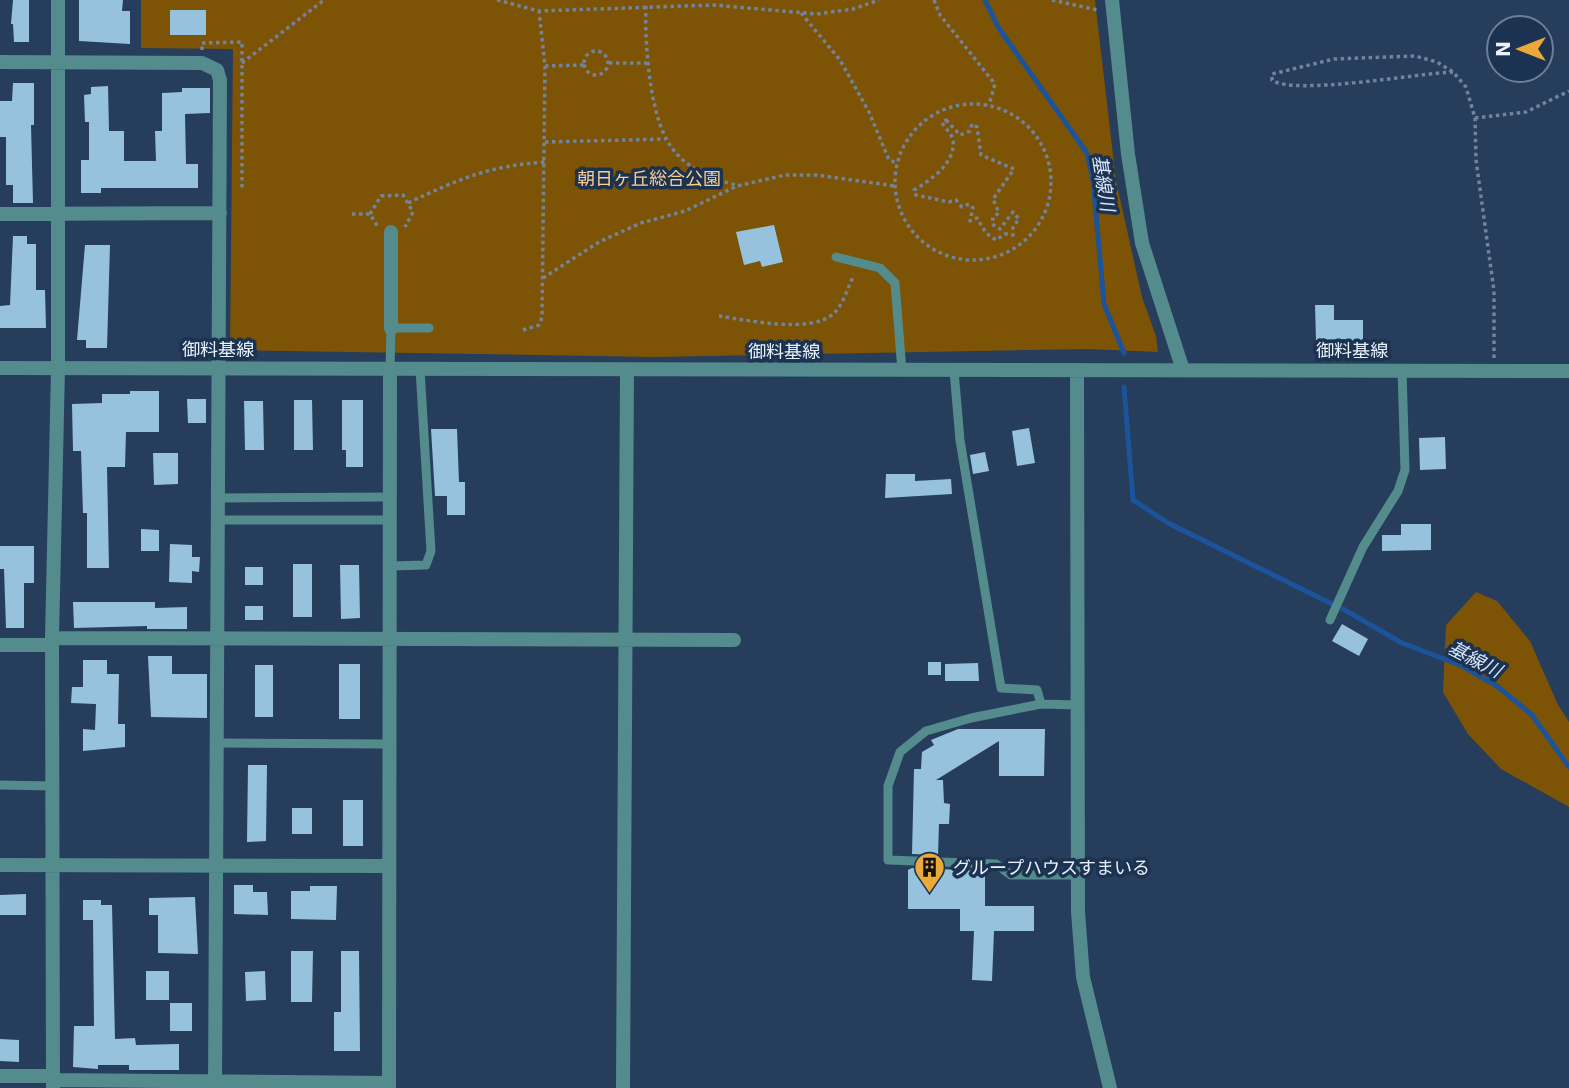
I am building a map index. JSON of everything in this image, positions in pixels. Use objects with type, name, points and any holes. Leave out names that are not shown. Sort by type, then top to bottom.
[{"type":"street","points":[[53,1081],[52,642],[58,369],[58,0]]},
{"type":"street","points":[[1113,6],[1128,154],[1142,243],[1183,370]]},
{"type":"street","points":[[0,62],[202,62],[217,70],[220,213],[215,1086]]},
{"type":"street","points":[[0,214],[220,213]]},
{"type":"street","points":[[391,232],[391,328]]},
{"type":"street","name":"御料基線","points":[[0,369],[1569,371]]},
{"type":"street","points":[[0,1076],[53,1081],[215,1086],[389,1086],[390,370]]},
{"type":"street","points":[[623,1088],[627,370]]},
{"type":"street","points":[[1077,370],[1077,874],[1083,978],[1110,1088]]},
{"type":"street","points":[[0,645],[218,640],[734,640]]},
{"type":"street","points":[[0,865],[389,866]]},
{"type":"lane","points":[[836,257],[880,268],[895,283],[902,371]]},
{"type":"lane","points":[[390,370],[391,328],[429,328]]},
{"type":"lane","points":[[390,566],[426,565],[431,551],[420,369]]},
{"type":"lane","points":[[1330,620],[1363,547],[1398,491],[1405,470],[1402,370]]},
{"type":"lane","points":[[954,371],[960,440],[1001,688],[1037,690],[1041,704]]},
{"type":"lane","points":[[219,498],[390,498]]},
{"type":"lane","points":[[219,520],[390,520]]},
{"type":"lane","points":[[1077,705],[1041,704],[971,718],[926,731],[900,752],[888,786],[888,860],[996,864],[1011,875],[1077,874]]},
{"type":"lane","points":[[218,743],[390,744]]},
{"type":"lane","points":[[0,785],[53,786]]},
{"type":"path","points":[[242,62],[324,0]]},
{"type":"path","points":[[497,0],[539,11],[713,5],[817,13],[853,9],[879,0]]},
{"type":"path","points":[[934,0],[940,15],[995,84],[989,105]]},
{"type":"path","points":[[1052,0],[1113,6]]},
{"type":"path","points":[[646,6],[647,63],[655,117],[664,139],[694,169],[737,186]]},
{"type":"path","points":[[523,330],[539,325],[542,317],[545,66],[539,11]]},
{"type":"path","points":[[800,12],[840,60],[869,112],[889,160],[898,163]]},
{"type":"path","points":[[595,51],[606,55],[608,63],[606,71],[599,75],[588,72],[584,65],[585,58],[595,51]]},
{"type":"path","points":[[1453,72],[1312,86],[1278,85],[1272,80],[1272,74],[1334,59],[1395,55],[1427,58],[1453,72],[1466,87],[1475,118],[1476,159],[1494,291],[1493,370]]},
{"type":"path","points":[[608,63],[647,63]]},
{"type":"path","points":[[545,66],[584,65]]},
{"type":"path","points":[[1475,118],[1525,112],[1569,91]]},
{"type":"path","points":[[964,104],[989,105],[1012,113],[1031,129],[1044,149],[1051,173],[1050,197],[1042,220],[1025,241],[1002,256],[975,261],[948,257],[925,244],[906,223],[896,198],[898,163],[904,145],[920,124],[941,110],[964,104]]},
{"type":"path","points":[[1013,235],[1013,227],[1019,219],[1013,212],[1000,229],[992,224],[993,217],[999,213],[993,199],[1014,169],[981,155],[977,127],[972,124],[970,131],[960,135],[953,125],[946,120],[942,122],[953,138],[949,157],[940,173],[914,190],[916,195],[944,198],[949,202],[956,200],[962,207],[969,204],[973,208],[970,221],[977,218],[986,233],[996,240],[1001,235],[1013,235],[1025,241]]},
{"type":"path","points":[[545,142],[664,139]]},
{"type":"path","points":[[408,203],[477,172],[503,165],[545,162]]},
{"type":"path","points":[[543,278],[599,242],[641,223],[685,211],[737,186],[785,175],[817,175],[896,186]]},
{"type":"path","points":[[403,195],[413,212],[402,232],[381,232],[370,214],[381,196],[403,195]]},
{"type":"path","points":[[352,214],[370,214]]},
{"type":"path","points":[[719,316],[770,323],[817,323],[835,313],[860,261]]},
{"type":"green space","name":"朝日ヶ丘総合公園","points":[[141,0],[1095,0],[1116,181],[1142,297],[1156,336],[1158,352],[1088,349],[654,357],[230,350],[233,49],[141,48]]},
{"type":"green space","points":[[1476,592],[1497,601],[1530,641],[1558,705],[1569,722],[1569,807],[1501,769],[1468,734],[1443,692],[1446,625]]},
{"type":"building","points":[[13,0],[29,0],[29,42],[14,42],[11,24]]},
{"type":"building","points":[[79,0],[123,0],[122,11],[130,11],[130,44],[79,41]]},
{"type":"building","points":[[170,10],[206,10],[206,35],[170,35]]},
{"type":"building","points":[[13,83],[34,83],[34,125],[31,125],[33,203],[13,203],[13,185],[6,185],[6,137],[0,137],[0,101],[12,101]]},
{"type":"building","points":[[108,86],[109,131],[124,131],[124,161],[156,161],[155,131],[162,131],[162,93],[182,92],[182,88],[210,88],[210,113],[185,114],[186,164],[198,164],[198,188],[101,188],[101,193],[81,193],[81,160],[89,160],[89,122],[85,122],[84,95],[91,94],[91,87]]},
{"type":"building","points":[[774,225],[783,262],[762,267],[760,261],[744,265],[736,232]]},
{"type":"building","points":[[13,236],[27,236],[27,244],[36,244],[36,290],[45,290],[46,328],[0,328],[0,306],[10,305]]},
{"type":"building","points":[[85,245],[110,245],[107,348],[86,348],[86,340],[77,340]]},
{"type":"building","points":[[1315,305],[1334,305],[1334,320],[1363,320],[1363,347],[1345,347],[1345,339],[1316,340]]},
{"type":"building","points":[[130,391],[159,391],[159,432],[126,432],[125,467],[107,467],[109,568],[87,568],[87,513],[83,513],[81,451],[73,451],[72,404],[102,403],[102,394],[130,394]]},
{"type":"building","points":[[187,399],[206,399],[206,423],[188,423]]},
{"type":"building","points":[[294,400],[312,400],[313,450],[294,450]]},
{"type":"building","points":[[342,400],[363,400],[363,467],[346,467],[346,450],[342,450]]},
{"type":"building","points":[[244,401],[263,401],[264,450],[245,450]]},
{"type":"building","points":[[1029,428],[1035,463],[1017,466],[1012,431]]},
{"type":"building","points":[[431,429],[457,429],[459,482],[465,482],[465,515],[447,515],[447,496],[435,496]]},
{"type":"building","points":[[1445,437],[1446,469],[1420,470],[1419,438]]},
{"type":"building","points":[[985,452],[989,471],[973,474],[970,455]]},
{"type":"building","points":[[153,453],[178,453],[178,484],[154,485]]},
{"type":"building","points":[[886,474],[915,474],[915,481],[951,479],[952,494],[885,498]]},
{"type":"building","points":[[1401,524],[1431,524],[1431,550],[1382,551],[1382,535],[1401,535]]},
{"type":"building","points":[[141,529],[159,530],[159,551],[141,551]]},
{"type":"building","points":[[170,544],[192,545],[192,557],[200,557],[199,572],[192,571],[192,583],[169,582]]},
{"type":"building","points":[[0,546],[34,546],[34,583],[24,583],[24,628],[6,628],[4,569],[0,569]]},
{"type":"building","points":[[293,564],[312,564],[312,617],[293,617]]},
{"type":"building","points":[[340,565],[359,565],[360,618],[341,619]]},
{"type":"building","points":[[245,567],[263,567],[263,585],[245,585]]},
{"type":"building","points":[[73,602],[155,602],[155,608],[187,607],[187,629],[147,629],[147,626],[74,628]]},
{"type":"building","points":[[245,606],[263,606],[263,620],[245,620]]},
{"type":"building","points":[[1342,624],[1368,639],[1359,656],[1332,641]]},
{"type":"building","points":[[148,656],[172,656],[172,674],[207,674],[207,718],[151,717]]},
{"type":"building","points":[[83,660],[107,660],[107,674],[119,674],[118,724],[125,724],[125,747],[83,751],[83,729],[95,730],[96,704],[71,703],[72,687],[83,687]]},
{"type":"building","points":[[928,662],[941,662],[941,675],[928,675]]},
{"type":"building","points":[[978,663],[979,681],[945,681],[945,664]]},
{"type":"building","points":[[339,664],[360,664],[360,719],[339,719]]},
{"type":"building","points":[[255,665],[273,665],[273,717],[255,717]]},
{"type":"building","points":[[958,729],[1045,729],[1044,776],[999,776],[999,741],[936,780],[943,780],[944,803],[950,804],[949,824],[939,824],[938,855],[912,854],[914,769],[921,769],[922,752],[934,745],[931,740]]},
{"type":"building","points":[[248,765],[267,765],[266,841],[247,842]]},
{"type":"building","points":[[343,800],[363,800],[363,846],[343,846]]},
{"type":"building","points":[[292,808],[312,808],[312,834],[292,834]]},
{"type":"building","name":"グループハウスすまいる","points":[[908,870],[985,871],[985,906],[1034,906],[1034,931],[994,931],[992,981],[972,980],[974,931],[960,931],[960,909],[908,909]]},
{"type":"building","points":[[234,885],[253,885],[253,892],[267,892],[268,915],[234,914]]},
{"type":"building","points":[[310,886],[337,886],[336,920],[291,919],[291,891],[310,891]]},
{"type":"building","points":[[26,894],[26,915],[0,915],[0,895]]},
{"type":"building","points":[[195,897],[198,954],[158,953],[158,915],[149,915],[149,898]]},
{"type":"building","points":[[83,900],[101,900],[101,905],[112,905],[115,1039],[135,1038],[136,1045],[179,1044],[179,1070],[129,1070],[129,1065],[98,1065],[98,1069],[73,1067],[74,1026],[94,1026],[93,920],[83,920]]},
{"type":"building","points":[[291,951],[313,951],[312,1002],[291,1002]]},
{"type":"building","points":[[341,951],[359,951],[360,1051],[334,1051],[334,1012],[341,1012]]},
{"type":"building","points":[[146,971],[169,971],[169,1000],[146,1000]]},
{"type":"building","points":[[265,971],[266,1000],[246,1001],[245,972]]},
{"type":"building","points":[[170,1003],[192,1003],[192,1031],[170,1031]]},
{"type":"building","points":[[0,1039],[19,1040],[19,1062],[0,1061]]},
{"type":"waterway","name":"基線川","points":[[985,0],[998,27],[1087,153],[1093,180],[1104,304],[1124,353]]},
{"type":"waterway","name":"基線川","points":[[1124,387],[1133,500],[1168,523],[1332,604]]},
{"type":"waterway","name":"基線川","points":[[1343,609],[1402,643],[1460,665],[1497,686],[1532,715],[1569,767]]},
{"type":"place","name":"グループハウスすまいる","points":[[930,895]]}]
